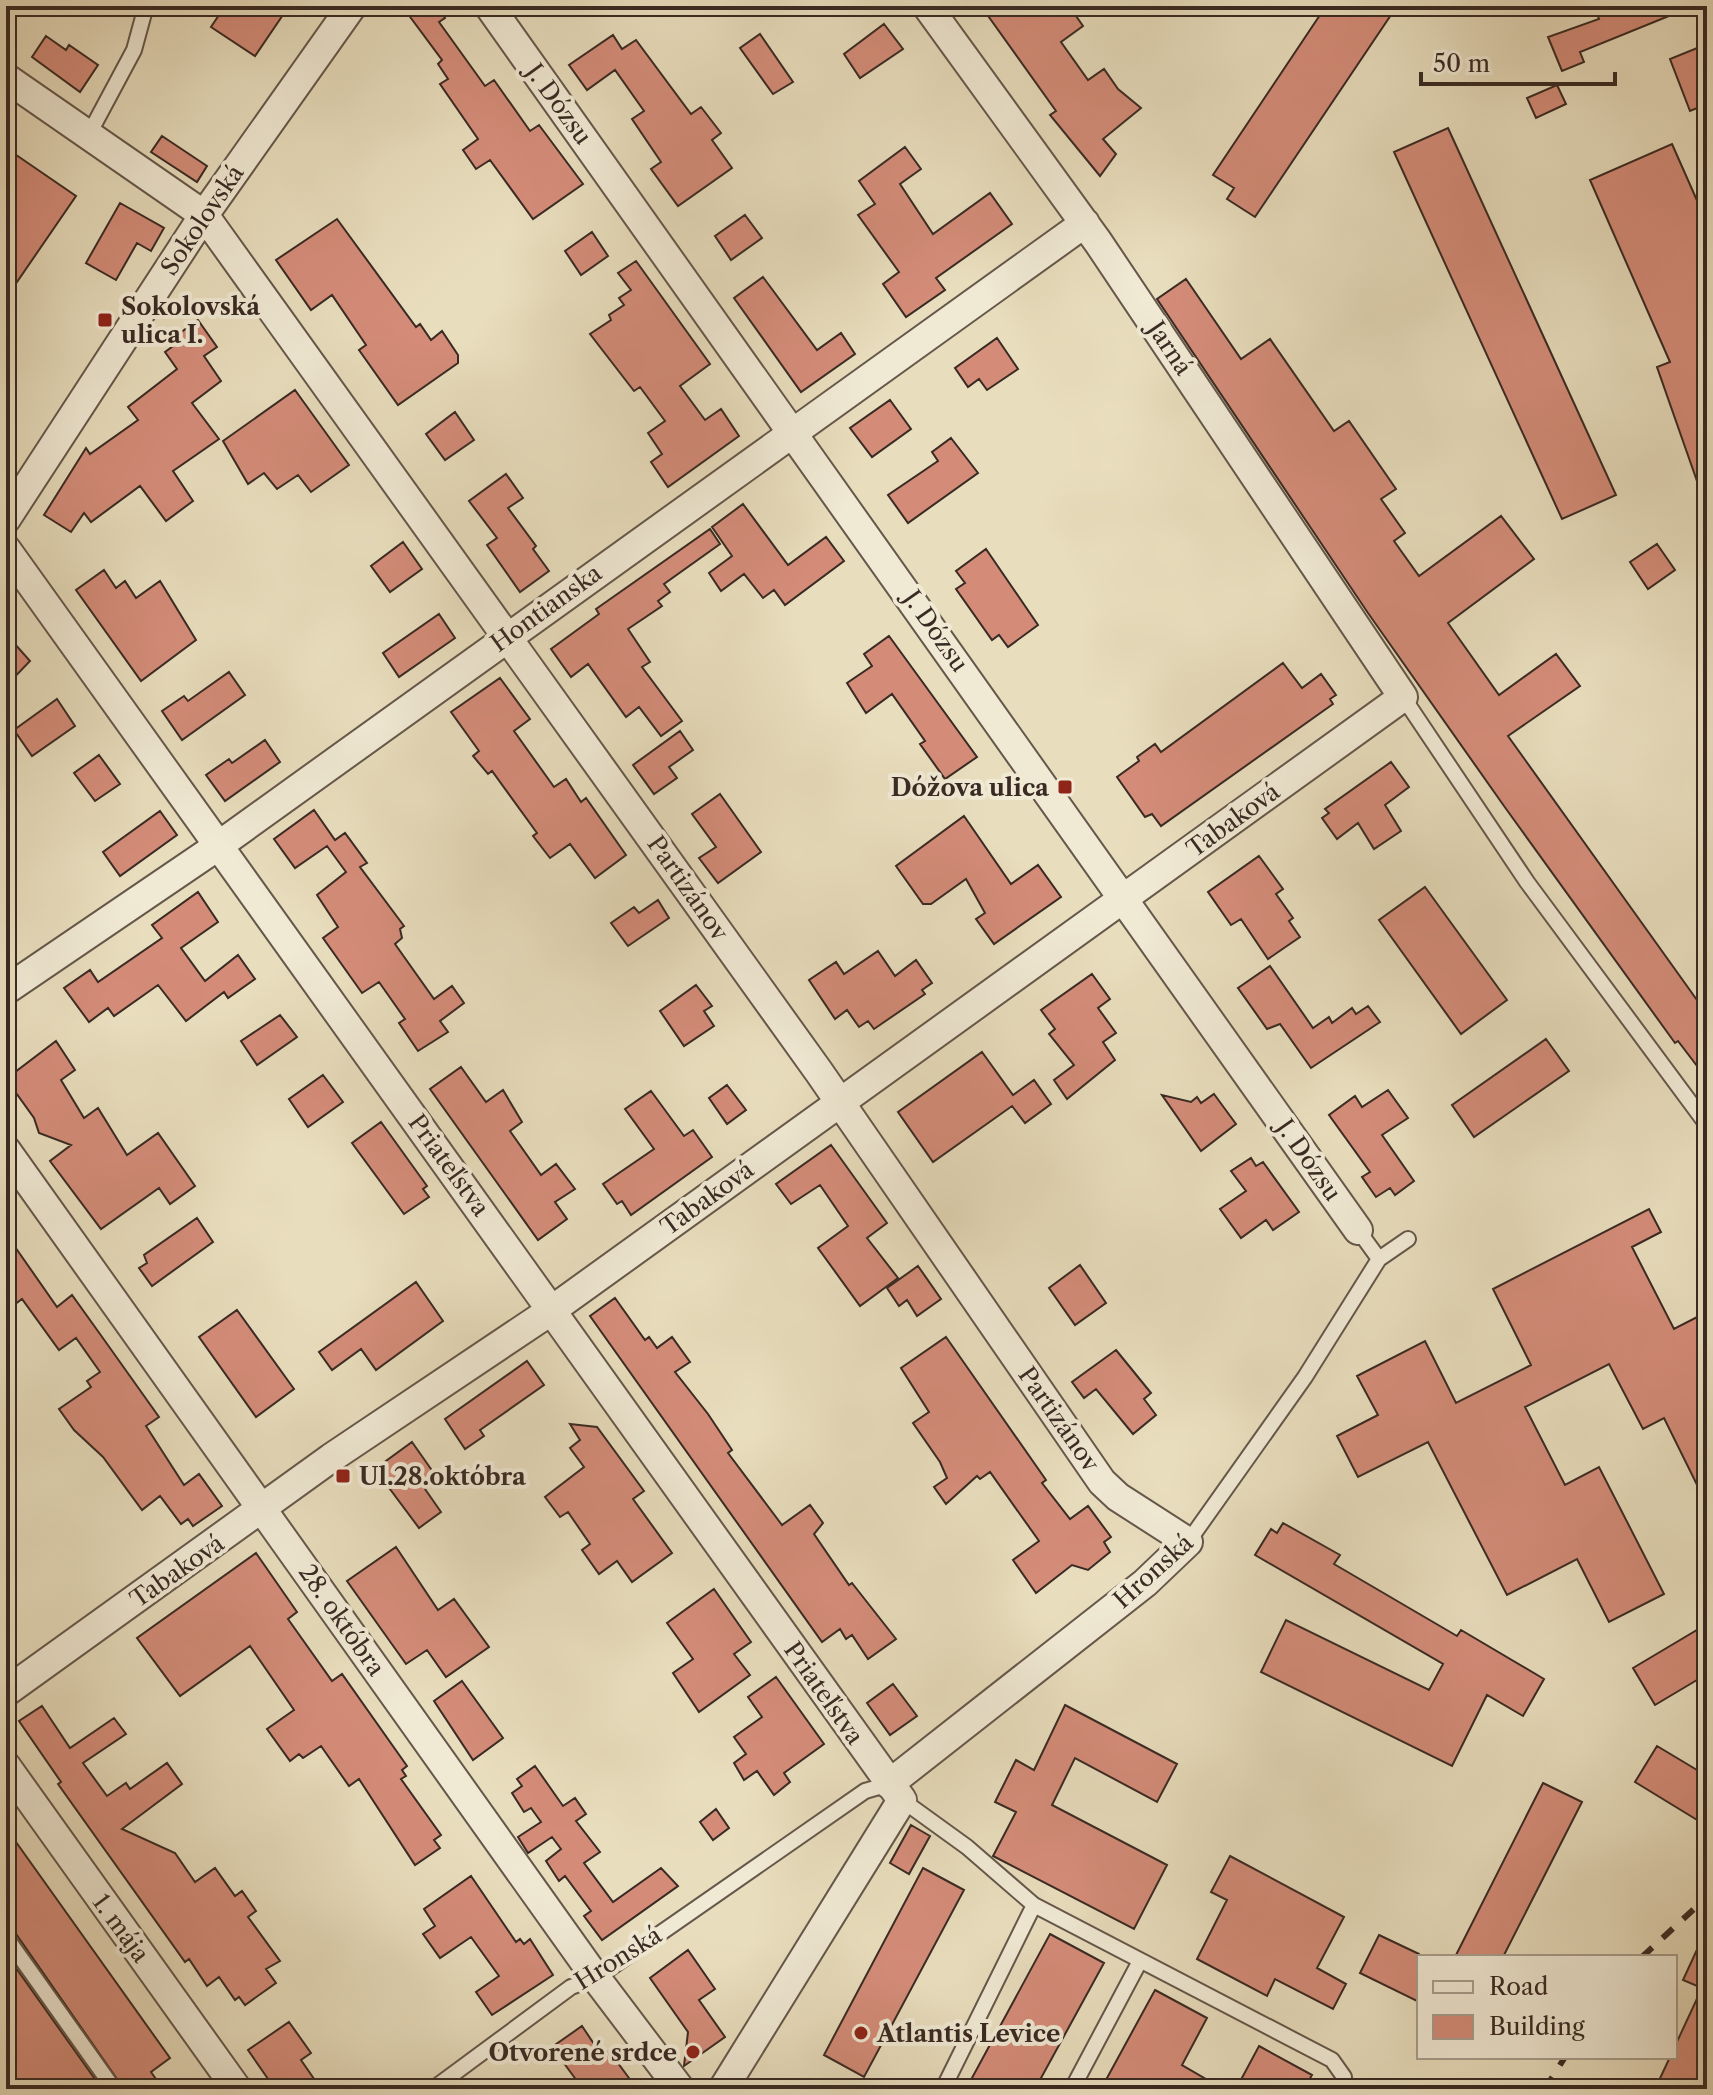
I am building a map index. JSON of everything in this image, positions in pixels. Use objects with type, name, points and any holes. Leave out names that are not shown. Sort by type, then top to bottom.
[{"type":"street","name":"Sokolovská","points":[[6,519],[204,215],[352,6]]},
{"type":"street","name":"J. Dózsu","points":[[489,6],[1358,1230]]},
{"type":"street","name":"Jarná","points":[[927,6],[1085,223],[1403,697]]},
{"type":"street","name":"Partizánov","points":[[6,78],[204,215],[840,1102],[1102,1482],[1118,1497],[1188,1542]]},
{"type":"street","name":"Hontianska","points":[[6,990],[218,846],[1085,223]]},
{"type":"street","name":"Priateľstva","points":[[6,549],[896,1792]]},
{"type":"street","name":"Tabaková","points":[[6,1692],[263,1510],[331,1458],[552,1310],[1403,697]]},
{"type":"street","name":"28. októbra","points":[[6,1150],[596,1978],[680,2089]]},
{"type":"street","name":"Hronská","points":[[727,2088],[896,1792],[1145,1583],[1188,1542]]},
{"type":"street","name":"1. mája","points":[[6,1766],[237,2089]]},
{"type":"lane","points":[[88,136],[134,50],[146,6]]},
{"type":"lane","points":[[1403,697],[1527,882],[1707,1125]]},
{"type":"lane","name":"J. Dózsu","points":[[1358,1230],[1379,1259]]},
{"type":"lane","points":[[1379,1259],[1408,1239]]},
{"type":"lane","name":"Hronská","points":[[1188,1542],[1297,1389],[1379,1259]]},
{"type":"lane","name":"Hronská","points":[[433,2089],[571,1987],[596,1978],[865,1791],[896,1792]]},
{"type":"lane","points":[[896,1792],[967,1847],[1034,1905],[1332,2060],[1344,2077],[1343,2089]]},
{"type":"lane","points":[[943,2089],[1034,1905]]},
{"type":"lane","points":[[6,1937],[114,2089]]},
{"type":"lane","points":[[1072,2089],[1140,1961]]},
{"type":"building","points":[[225,6],[289,6],[255,56],[211,27]]},
{"type":"building","points":[[402,6],[436,6],[445,18],[439,22],[485,86],[494,80],[530,131],[539,125],[583,184],[533,219],[490,160],[476,169],[463,150],[478,139],[440,84],[448,79],[438,64],[442,60]]},
{"type":"building","points":[[981,6],[1069,6],[1083,26],[1061,42],[1088,80],[1104,69],[1118,89],[1141,108],[1103,139],[1116,154],[1100,176],[1050,115],[1056,111]]},
{"type":"building","points":[[1326,6],[1397,6],[1255,217],[1227,199],[1234,188],[1213,175]]},
{"type":"building","points":[[1594,6],[1691,7],[1580,52],[1584,62],[1562,71],[1548,37],[1599,19]]},
{"type":"building","points":[[884,24],[903,49],[860,78],[844,54]]},
{"type":"building","points":[[760,34],[793,82],[773,94],[740,48]]},
{"type":"building","points":[[613,35],[622,49],[636,40],[691,114],[701,107],[721,133],[712,140],[732,168],[678,206],[651,169],[661,162],[632,119],[644,111],[615,70],[587,90],[569,65]]},
{"type":"building","points":[[46,36],[66,50],[69,45],[98,65],[80,92],[32,57]]},
{"type":"building","points":[[1707,44],[1707,104],[1690,111],[1670,59]]},
{"type":"building","points":[[1557,85],[1566,104],[1536,118],[1527,98]]},
{"type":"building","points":[[1448,128],[1616,495],[1562,519],[1394,152]]},
{"type":"building","points":[[162,136],[207,166],[197,182],[151,152]]},
{"type":"building","points":[[1672,144],[1707,223],[1707,501],[1704,501],[1657,367],[1670,362],[1590,180]]},
{"type":"building","points":[[905,147],[921,169],[900,184],[933,234],[990,193],[1012,224],[936,278],[945,290],[906,317],[883,284],[899,272],[858,215],[875,204],[859,181]]},
{"type":"building","points":[[6,148],[76,196],[6,298]]},
{"type":"building","points":[[120,203],[164,228],[151,251],[137,243],[116,280],[86,263]]},
{"type":"building","points":[[745,215],[762,238],[731,260],[715,236]]},
{"type":"building","points":[[337,219],[416,327],[420,324],[431,340],[442,331],[458,355],[458,363],[398,405],[359,350],[366,345],[332,295],[311,310],[276,260]]},
{"type":"building","points":[[592,232],[608,256],[581,275],[565,251]]},
{"type":"building","points":[[636,261],[710,364],[680,386],[705,420],[721,409],[739,436],[668,487],[651,462],[662,454],[648,433],[665,421],[640,387],[634,391],[590,334],[611,320],[609,315],[624,305],[619,298],[631,290],[618,273]]},
{"type":"building","points":[[763,277],[817,350],[841,333],[855,354],[801,392],[734,298]]},
{"type":"building","points":[[1186,279],[1241,359],[1270,339],[1334,431],[1349,421],[1396,489],[1381,499],[1405,533],[1394,541],[1419,576],[1501,516],[1534,559],[1448,623],[1499,695],[1556,654],[1580,686],[1508,736],[1707,1014],[1707,1079],[1678,1041],[1675,1043],[1504,806],[1368,613],[1157,299]]},
{"type":"building","points":[[198,320],[217,347],[204,356],[221,381],[192,403],[219,439],[173,471],[193,501],[166,521],[140,486],[91,522],[84,513],[71,532],[44,515],[86,448],[90,454],[138,420],[128,407],[177,369],[165,352],[180,341],[176,336]]},
{"type":"building","points":[[997,338],[1018,369],[987,390],[979,379],[968,387],[955,368]]},
{"type":"building","points":[[295,390],[349,465],[311,492],[298,475],[277,489],[264,473],[248,484],[223,441]]},
{"type":"building","points":[[890,400],[911,429],[872,457],[850,428]]},
{"type":"building","points":[[455,412],[474,440],[445,460],[426,434]]},
{"type":"building","points":[[951,438],[978,473],[908,523],[888,495],[938,461],[932,452]]},
{"type":"building","points":[[506,474],[523,498],[508,508],[536,546],[533,549],[549,571],[520,592],[487,545],[497,538],[469,501]]},
{"type":"building","points":[[743,504],[788,565],[826,537],[844,561],[785,605],[774,590],[763,598],[744,574],[721,591],[709,573],[732,556],[712,527]]},
{"type":"building","points":[[710,529],[720,544],[664,584],[670,592],[658,601],[662,606],[628,629],[650,662],[642,667],[682,721],[661,736],[639,707],[626,717],[588,664],[571,677],[551,649],[599,614],[596,609]]},
{"type":"building","points":[[403,542],[422,569],[390,592],[371,566]]},
{"type":"building","points":[[1657,544],[1675,570],[1648,589],[1630,562]]},
{"type":"building","points":[[986,549],[1038,625],[1008,647],[999,635],[992,640],[956,589],[965,583],[956,571]]},
{"type":"building","points":[[104,570],[116,588],[125,581],[136,598],[160,581],[196,640],[141,681],[76,590]]},
{"type":"building","points":[[439,614],[455,638],[399,677],[383,653]]},
{"type":"building","points":[[6,634],[30,661],[6,686]]},
{"type":"building","points":[[889,636],[977,757],[945,779],[920,744],[925,741],[892,694],[866,713],[847,683],[872,666],[864,654]]},
{"type":"building","points":[[1283,663],[1302,688],[1321,674],[1336,695],[1330,699],[1333,704],[1161,826],[1152,814],[1145,817],[1117,777],[1155,744],[1161,752]]},
{"type":"building","points":[[229,672],[245,695],[182,740],[162,711],[184,696],[188,701]]},
{"type":"building","points":[[500,678],[530,719],[514,731],[554,787],[566,779],[581,802],[586,798],[626,855],[595,878],[570,844],[550,858],[533,836],[537,833],[492,771],[488,774],[473,756],[479,751],[451,712]]},
{"type":"building","points":[[57,699],[75,726],[32,756],[14,730]]},
{"type":"building","points":[[680,731],[693,750],[669,767],[677,778],[654,794],[633,765]]},
{"type":"building","points":[[265,740],[280,762],[225,801],[206,775],[229,759],[232,763]]},
{"type":"building","points":[[99,755],[120,784],[95,801],[74,773]]},
{"type":"building","points":[[1391,762],[1409,787],[1385,805],[1401,831],[1374,849],[1358,823],[1337,839],[1322,818],[1329,813],[1325,809]]},
{"type":"building","points":[[720,794],[761,852],[718,883],[699,858],[716,847],[692,814]]},
{"type":"building","points":[[314,810],[335,840],[345,833],[367,863],[360,867],[404,926],[400,929],[402,938],[395,944],[434,999],[452,986],[464,1003],[440,1021],[448,1032],[418,1051],[399,1023],[405,1019],[379,982],[362,993],[323,938],[338,927],[317,895],[346,872],[327,846],[295,868],[274,839]]},
{"type":"building","points":[[160,811],[177,835],[120,876],[103,852]]},
{"type":"building","points":[[964,816],[1011,884],[1038,865],[1061,897],[994,944],[976,919],[985,913],[966,879],[931,904],[923,904],[896,866]]},
{"type":"building","points":[[1259,856],[1283,889],[1276,894],[1293,918],[1289,921],[1300,937],[1268,959],[1241,919],[1231,925],[1208,892]]},
{"type":"building","points":[[1425,887],[1507,1000],[1461,1034],[1379,920]]},
{"type":"building","points":[[198,892],[218,922],[181,948],[205,981],[238,955],[255,979],[228,998],[224,992],[186,1021],[158,985],[114,1016],[108,1008],[89,1022],[64,988],[90,970],[98,982],[162,938],[152,925]]},
{"type":"building","points":[[658,900],[669,918],[628,946],[611,923],[634,907],[639,913]]},
{"type":"building","points":[[878,951],[895,976],[916,960],[932,983],[922,990],[925,994],[874,1029],[868,1021],[859,1027],[847,1010],[835,1019],[809,980],[836,962],[844,974]]},
{"type":"building","points":[[1270,966],[1313,1028],[1329,1017],[1332,1023],[1352,1008],[1356,1014],[1368,1006],[1380,1022],[1311,1068],[1280,1024],[1267,1029],[1238,988]]},
{"type":"building","points":[[1092,974],[1110,999],[1098,1008],[1116,1033],[1103,1042],[1115,1060],[1067,1099],[1054,1080],[1074,1065],[1049,1034],[1055,1029],[1041,1010]]},
{"type":"building","points":[[696,985],[712,1006],[704,1011],[714,1026],[684,1046],[660,1011]]},
{"type":"building","points":[[280,1015],[297,1037],[257,1065],[241,1041]]},
{"type":"building","points":[[1546,1039],[1569,1071],[1474,1137],[1452,1105]]},
{"type":"building","points":[[56,1041],[75,1070],[61,1080],[84,1118],[98,1108],[127,1155],[158,1133],[195,1186],[170,1204],[159,1188],[101,1229],[50,1161],[71,1145],[39,1133],[34,1118],[6,1079]]},
{"type":"building","points":[[982,1052],[1013,1095],[1034,1080],[1051,1104],[1025,1123],[1012,1106],[933,1162],[898,1112]]},
{"type":"building","points":[[461,1067],[486,1102],[503,1090],[522,1122],[510,1131],[541,1175],[556,1164],[575,1189],[555,1202],[567,1219],[538,1240],[430,1089]]},
{"type":"building","points":[[323,1075],[343,1102],[308,1127],[289,1099]]},
{"type":"building","points":[[727,1085],[746,1110],[727,1124],[709,1098]]},
{"type":"building","points":[[1388,1090],[1408,1118],[1382,1135],[1414,1181],[1395,1195],[1390,1188],[1376,1197],[1362,1177],[1370,1172],[1329,1115],[1355,1096],[1362,1107]]},
{"type":"building","points":[[651,1091],[684,1136],[693,1130],[712,1157],[631,1215],[622,1201],[617,1204],[603,1184],[654,1149],[625,1109]]},
{"type":"building","points":[[1214,1094],[1236,1124],[1201,1151],[1162,1095],[1191,1102],[1197,1097],[1201,1103]]},
{"type":"building","points":[[381,1122],[427,1186],[423,1189],[429,1197],[404,1214],[352,1143]]},
{"type":"building","points":[[831,1145],[887,1223],[867,1238],[898,1278],[860,1306],[818,1248],[848,1226],[820,1185],[791,1204],[776,1184]]},
{"type":"building","points":[[1251,1158],[1256,1166],[1263,1162],[1299,1212],[1273,1230],[1266,1220],[1241,1238],[1220,1209],[1246,1191],[1231,1171]]},
{"type":"building","points":[[1649,1209],[1661,1232],[1632,1247],[1674,1329],[1707,1312],[1707,1505],[1664,1418],[1643,1429],[1609,1364],[1525,1407],[1565,1485],[1599,1467],[1664,1594],[1609,1622],[1577,1559],[1507,1595],[1428,1442],[1358,1477],[1337,1436],[1378,1415],[1357,1376],[1425,1341],[1456,1403],[1531,1365],[1493,1289]]},
{"type":"building","points":[[197,1218],[213,1242],[152,1286],[139,1268],[147,1263],[144,1255]]},
{"type":"building","points":[[6,1234],[57,1307],[72,1295],[159,1417],[146,1426],[184,1485],[199,1474],[222,1506],[193,1526],[188,1519],[181,1524],[160,1496],[142,1510],[103,1457],[74,1430],[59,1409],[91,1387],[87,1381],[100,1372],[76,1338],[59,1350],[22,1299],[6,1311]]},
{"type":"building","points":[[1080,1265],[1106,1303],[1075,1325],[1049,1288]]},
{"type":"building","points":[[918,1266],[941,1299],[917,1316],[907,1300],[899,1306],[887,1288]]},
{"type":"building","points":[[416,1282],[443,1321],[376,1370],[361,1349],[332,1370],[319,1352]]},
{"type":"building","points":[[615,1298],[645,1340],[649,1337],[657,1348],[672,1337],[690,1362],[675,1372],[732,1450],[728,1453],[782,1525],[810,1505],[823,1523],[814,1534],[849,1585],[852,1583],[896,1639],[868,1659],[852,1635],[846,1639],[840,1629],[822,1642],[590,1316]]},
{"type":"building","points":[[237,1310],[294,1389],[256,1417],[199,1337]]},
{"type":"building","points":[[946,1337],[1046,1480],[1042,1483],[1070,1519],[1088,1506],[1111,1537],[1104,1542],[1110,1552],[1088,1570],[1072,1565],[1036,1593],[1013,1560],[1039,1541],[990,1472],[980,1479],[977,1476],[946,1504],[934,1487],[947,1478],[940,1462],[913,1423],[929,1412],[901,1368]]},
{"type":"building","points":[[1116,1350],[1151,1393],[1144,1399],[1156,1415],[1133,1434],[1096,1389],[1084,1398],[1072,1382]]},
{"type":"building","points":[[527,1361],[544,1385],[480,1430],[484,1436],[465,1449],[445,1419]]},
{"type":"building","points":[[570,1424],[597,1427],[644,1491],[633,1499],[672,1553],[632,1582],[617,1561],[599,1574],[582,1550],[590,1544],[568,1512],[560,1517],[545,1497],[584,1467],[570,1448],[580,1440]]},
{"type":"building","points":[[412,1442],[438,1479],[425,1489],[441,1512],[419,1528],[375,1469]]},
{"type":"building","points":[[1283,1523],[1340,1555],[1334,1564],[1457,1636],[1461,1630],[1544,1679],[1523,1716],[1487,1695],[1452,1766],[1261,1672],[1286,1620],[1429,1690],[1443,1664],[1255,1555],[1271,1529],[1277,1533]]},
{"type":"building","points":[[396,1547],[438,1610],[454,1599],[489,1647],[446,1677],[427,1650],[406,1664],[347,1581]]},
{"type":"building","points":[[256,1553],[297,1612],[288,1619],[332,1681],[342,1674],[407,1766],[402,1770],[406,1776],[401,1779],[441,1835],[434,1840],[440,1848],[415,1865],[359,1779],[349,1786],[321,1746],[303,1758],[299,1754],[290,1761],[267,1729],[294,1710],[250,1646],[180,1696],[137,1638]]},
{"type":"building","points":[[714,1589],[751,1642],[734,1654],[750,1675],[699,1712],[673,1673],[693,1659],[667,1623]]},
{"type":"building","points":[[1707,1624],[1707,1674],[1655,1705],[1633,1668]]},
{"type":"building","points":[[776,1677],[824,1744],[784,1773],[790,1782],[774,1795],[757,1771],[744,1780],[734,1763],[746,1754],[734,1737],[762,1717],[748,1697]]},
{"type":"building","points":[[462,1681],[503,1738],[473,1760],[434,1701]]},
{"type":"building","points":[[893,1684],[917,1716],[890,1735],[867,1703]]},
{"type":"building","points":[[1065,1705],[1177,1764],[1157,1802],[1075,1758],[1052,1805],[1167,1865],[1134,1929],[993,1856],[1016,1812],[995,1802],[1016,1760],[1034,1770]]},
{"type":"building","points":[[42,1706],[70,1748],[114,1718],[126,1734],[83,1763],[107,1796],[126,1783],[130,1789],[167,1763],[182,1784],[122,1829],[175,1853],[195,1882],[215,1868],[235,1896],[242,1891],[256,1911],[248,1917],[280,1961],[266,1969],[276,1983],[245,2005],[239,1997],[235,2000],[219,1977],[207,1986],[189,1959],[185,1962],[58,1784],[61,1782],[19,1721]]},
{"type":"building","points":[[1657,1746],[1707,1776],[1707,1826],[1635,1782]]},
{"type":"building","points":[[535,1766],[563,1806],[575,1798],[586,1814],[576,1821],[600,1852],[584,1863],[613,1902],[661,1868],[678,1886],[602,1940],[584,1916],[591,1911],[565,1876],[559,1881],[546,1861],[561,1849],[552,1837],[528,1853],[518,1837],[541,1822],[531,1808],[524,1812],[512,1793],[522,1786],[517,1779]]},
{"type":"building","points":[[1543,1783],[1582,1802],[1504,1955],[1456,1955]]},
{"type":"building","points":[[716,1809],[729,1828],[713,1840],[700,1822]]},
{"type":"building","points":[[911,1825],[930,1836],[909,1874],[890,1863]]},
{"type":"building","points":[[6,1828],[170,2058],[151,2072],[163,2089],[124,2089],[14,1931],[6,1927]]},
{"type":"building","points":[[1230,1856],[1344,1917],[1317,1968],[1346,1984],[1333,2009],[1275,1979],[1267,1996],[1197,1959],[1227,1900],[1211,1892]]},
{"type":"building","points":[[923,1868],[964,1890],[864,2077],[824,2055]]},
{"type":"building","points":[[471,1876],[516,1942],[520,1939],[524,1944],[530,1939],[553,1975],[492,2015],[476,1992],[499,1976],[471,1937],[440,1958],[423,1934],[435,1926],[424,1909]]},
{"type":"building","points":[[1707,1928],[1707,2089],[1655,2089],[1669,2059],[1677,2059],[1677,2042],[1702,1988],[1683,1980]]},
{"type":"building","points":[[1050,1934],[1104,1963],[1035,2089],[966,2089]]},
{"type":"building","points":[[1379,1935],[1419,1954],[1417,2001],[1360,1973]]},
{"type":"building","points":[[688,1950],[715,1989],[699,2000],[725,2037],[684,2066],[688,2032],[650,1978]]},
{"type":"building","points":[[6,1954],[102,2089],[6,2089]]},
{"type":"building","points":[[1155,1990],[1207,2018],[1182,2065],[1223,2089],[1101,2089]]},
{"type":"building","points":[[289,2022],[311,2053],[301,2060],[321,2089],[275,2089],[248,2050]]},
{"type":"building","points":[[582,2026],[602,2056],[609,2051],[637,2089],[583,2089],[552,2047]]},
{"type":"building","points":[[1259,2046],[1312,2075],[1304,2089],[1236,2089]]},
{"type":"railway","points":[[1644,1955],[1707,1897]]},
{"type":"railway","points":[[1545,2089],[1564,2059]]},
{"type":"place","name":"Sokolovská ulica I.","points":[[105,320]]},
{"type":"place","name":"Dóžova ulica","points":[[1065,787]]},
{"type":"place","name":"Ul.28.októbra","points":[[343,1476]]},
{"type":"place","name":"Atlantis Levice","points":[[861,2033]]},
{"type":"place","name":"Otvorené srdce","points":[[693,2052]]}]
